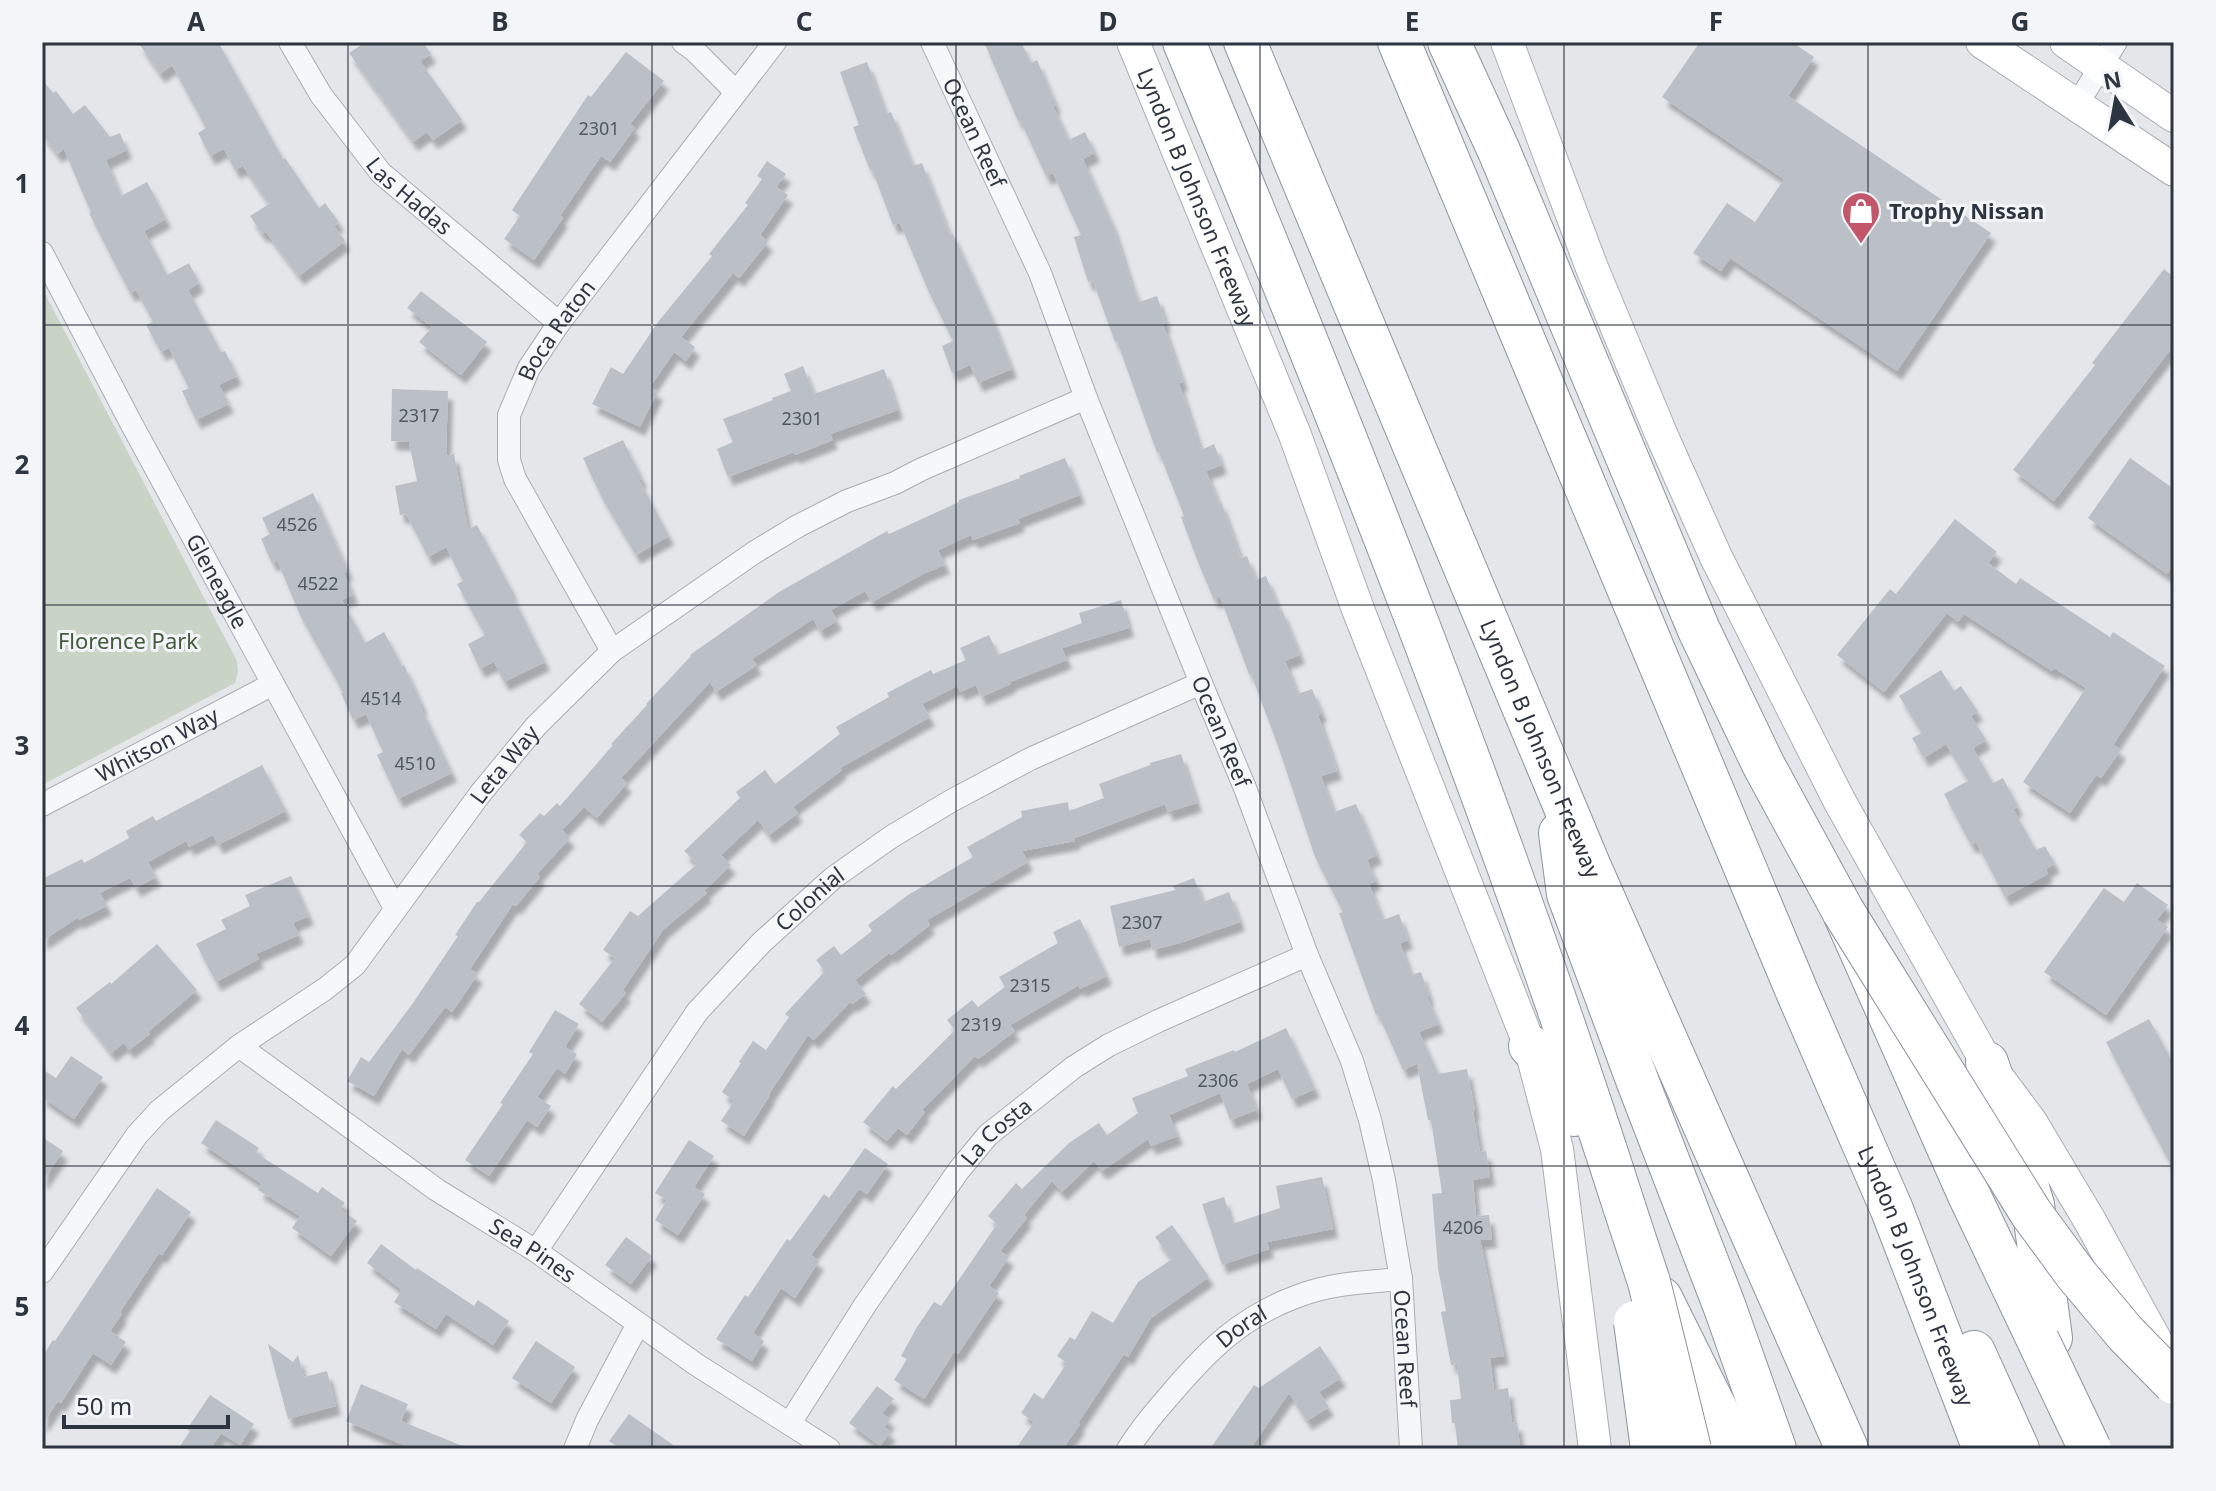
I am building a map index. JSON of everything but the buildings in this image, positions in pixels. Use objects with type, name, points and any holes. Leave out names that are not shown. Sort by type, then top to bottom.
[{"type":"highway","points":[[1184,42],[1386,539],[1525,908],[1609,1157],[1622,1210],[1652,1449]]},
{"type":"highway","name":"Lyndon B Johnson Freeway","points":[[1245,42],[1596,881],[1847,1449]]},
{"type":"highway","name":"Lyndon B Johnson Freeway","points":[[1399,42],[1798,994],[1892,1210],[1984,1449]]},
{"type":"highway","points":[[1449,42],[1499,151],[1699,630],[1763,764],[1843,911],[2031,1213],[2075,1273],[2126,1334],[2174,1383]]},
{"type":"highway","points":[[1551,772],[1568,894],[1724,1305],[1775,1449]]},
{"type":"highway","points":[[1843,911],[1969,1195],[2090,1449]]},
{"type":"highway","points":[[1530,1046],[1559,1077],[1599,1177],[1736,1449]]},
{"type":"highway","points":[[1987,1063],[2033,1205],[2050,1332],[2072,1449]]},
{"type":"highway","points":[[1622,1210],[1649,1282],[1690,1449]]},
{"type":"highway","points":[[1892,1210],[1947,1293],[2018,1449]]},
{"type":"main road","name":"Lyndon B Johnson Freeway","points":[[1133,42],[1295,435],[1364,627],[1530,1046],[1557,1149],[1595,1449]]},
{"type":"main road","points":[[1507,42],[1592,268],[1716,557],[1840,802],[1987,1063],[2031,1122],[2090,1221],[2174,1375]]},
{"type":"main road","points":[[1982,42],[2174,170]]},
{"type":"main road","points":[[2066,42],[2108,54],[2174,116]]},
{"type":"street","name":"Las Hadas","points":[[290,42],[321,95],[381,173],[559,323]]},
{"type":"street","points":[[683,42],[736,92]]},
{"type":"street","name":"Boca Raton","points":[[612,651],[515,479],[509,460],[509,415],[529,368],[559,323],[775,42]]},
{"type":"street","name":"Ocean Reef","points":[[932,42],[1040,273],[1086,398],[1352,1061],[1384,1180],[1401,1279],[1411,1449]]},
{"type":"street","points":[[2076,106],[2108,54]]},
{"type":"street","name":"Gleneagle","points":[[42,253],[395,908]]},
{"type":"street","name":"Leta Way","points":[[42,1272],[137,1135],[159,1111],[239,1046],[325,989],[355,965],[480,794],[536,726],[612,651],[747,557],[798,526],[847,501],[895,483],[1086,398]]},
{"type":"street","name":"Colonial","points":[[536,1251],[697,1012],[762,942],[833,878],[903,829],[1030,759],[1201,683]]},
{"type":"street","name":"Whitson Way","points":[[42,805],[273,684]]},
{"type":"street","name":"La Costa","points":[[790,1423],[865,1305],[959,1170],[988,1135],[1074,1067],[1109,1045],[1307,955]]},
{"type":"street","name":"Sea Pines","points":[[239,1046],[437,1190],[536,1251],[697,1365],[829,1449]]},
{"type":"street","name":"Doral","points":[[1128,1449],[1139,1431],[1203,1356],[1255,1316],[1299,1295],[1338,1285],[1401,1279]]},
{"type":"street","points":[[575,1449],[638,1324]]},
{"type":"green space","name":"Florence Park","points":[[42,288],[237,661],[238,672],[235,683],[42,785]]},
{"type":"place","name":"Trophy Nissan","points":[[1861,245]]}]
